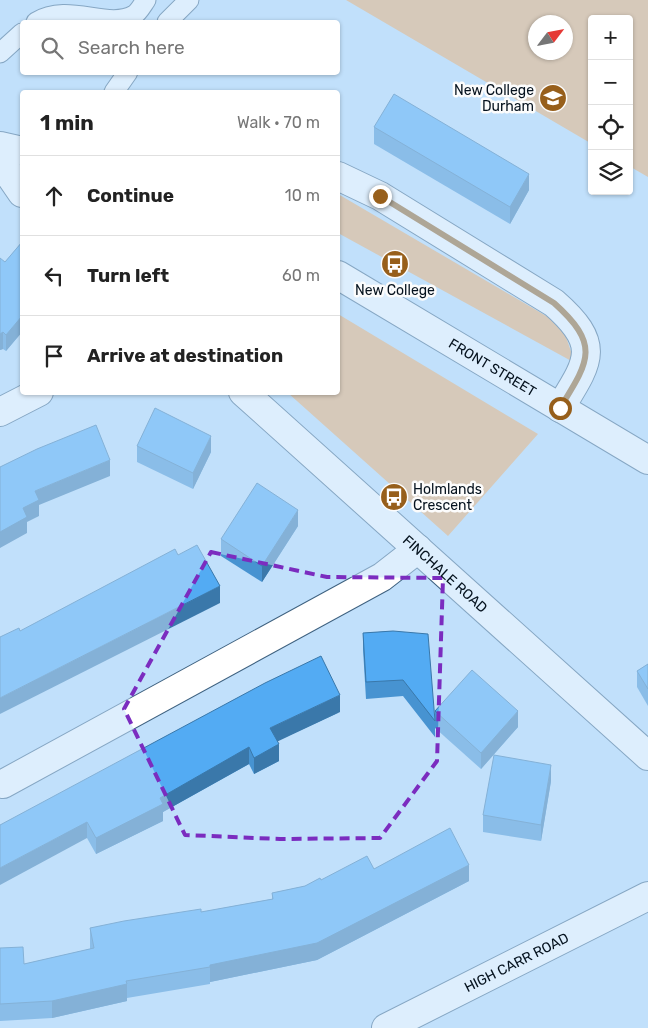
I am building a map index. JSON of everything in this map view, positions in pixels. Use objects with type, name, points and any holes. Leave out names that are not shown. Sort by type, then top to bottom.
[{"type":"street","points":[[0,146],[20,151]]},
{"type":"street","points":[[0,162],[20,190]]},
{"type":"street","points":[[340,177],[380,196],[554,303],[569,317],[585,344],[587,357],[584,369],[560,408]]},
{"type":"street","name":"FRONT STREET","points":[[340,276],[648,460]]},
{"type":"street","points":[[0,412],[33,395]]},
{"type":"street","name":"FINCHALE ROAD","points":[[246,395],[648,756]]},
{"type":"street","points":[[3,784],[382,577],[418,549]]},
{"type":"street","name":"HIGH CARR ROAD","points":[[386,1028],[648,896]]},
{"type":"lane","points":[[40,20],[51,14],[90,19],[118,19],[135,14],[146,0]]},
{"type":"lane","points":[[169,20],[189,0]]},
{"type":"lane","points":[[0,53],[20,35]]},
{"type":"lane","points":[[113,85],[125,75]]},
{"type":"highlighted area","points":[[211,552],[327,577],[443,578],[437,761],[380,838],[280,839],[185,835],[124,709]]},
{"type":"shaded area","name":"New College Durham","points":[[346,0],[648,0],[648,177],[633,168],[633,15],[588,15],[588,142]]},
{"type":"shaded area","points":[[340,195],[548,317],[565,334],[575,363],[340,234]]},
{"type":"shaded area","points":[[340,315],[538,434],[448,536],[290,395],[340,395]]},
{"type":"building","points":[[394,94],[529,174],[510,207],[374,127]]},
{"type":"building","points":[[20,244],[20,318],[6,335],[3,332],[0,334],[0,258],[5,262]]},
{"type":"building","points":[[155,408],[211,436],[193,473],[137,446]]},
{"type":"building","points":[[96,425],[110,460],[35,491],[39,500],[23,508],[27,517],[0,532],[0,467],[37,449]]},
{"type":"building","points":[[257,483],[298,510],[262,566],[221,539]]},
{"type":"building","points":[[197,545],[220,586],[0,698],[0,637],[19,628],[20,631],[175,549],[178,555]]},
{"type":"building","points":[[393,631],[428,634],[435,721],[403,680],[366,682],[363,633]]},
{"type":"building","points":[[321,656],[340,695],[270,728],[279,744],[254,758],[249,747],[160,798],[163,804],[96,838],[87,822],[0,868],[0,825],[265,683]]},
{"type":"building","points":[[648,664],[648,689],[637,671]]},
{"type":"building","points":[[472,670],[518,711],[481,753],[435,711]]},
{"type":"building","points":[[494,755],[551,765],[541,825],[483,815]]},
{"type":"building","points":[[450,828],[469,865],[317,943],[210,965],[210,967],[126,981],[127,984],[52,1001],[0,1004],[0,948],[23,947],[24,964],[94,948],[90,928],[124,921],[201,909],[201,912],[273,899],[272,893],[305,886],[320,878],[321,880],[367,856],[374,869]]},
{"type":"place","name":"New College Durham","points":[[553,98]]},
{"type":"place","name":"New College","points":[[395,264]]},
{"type":"place","name":"Holmlands Crescent","points":[[394,497]]},
{"type":"route","points":[[380,196],[554,303],[569,317],[585,344],[587,357],[584,369],[560,408]]}]
